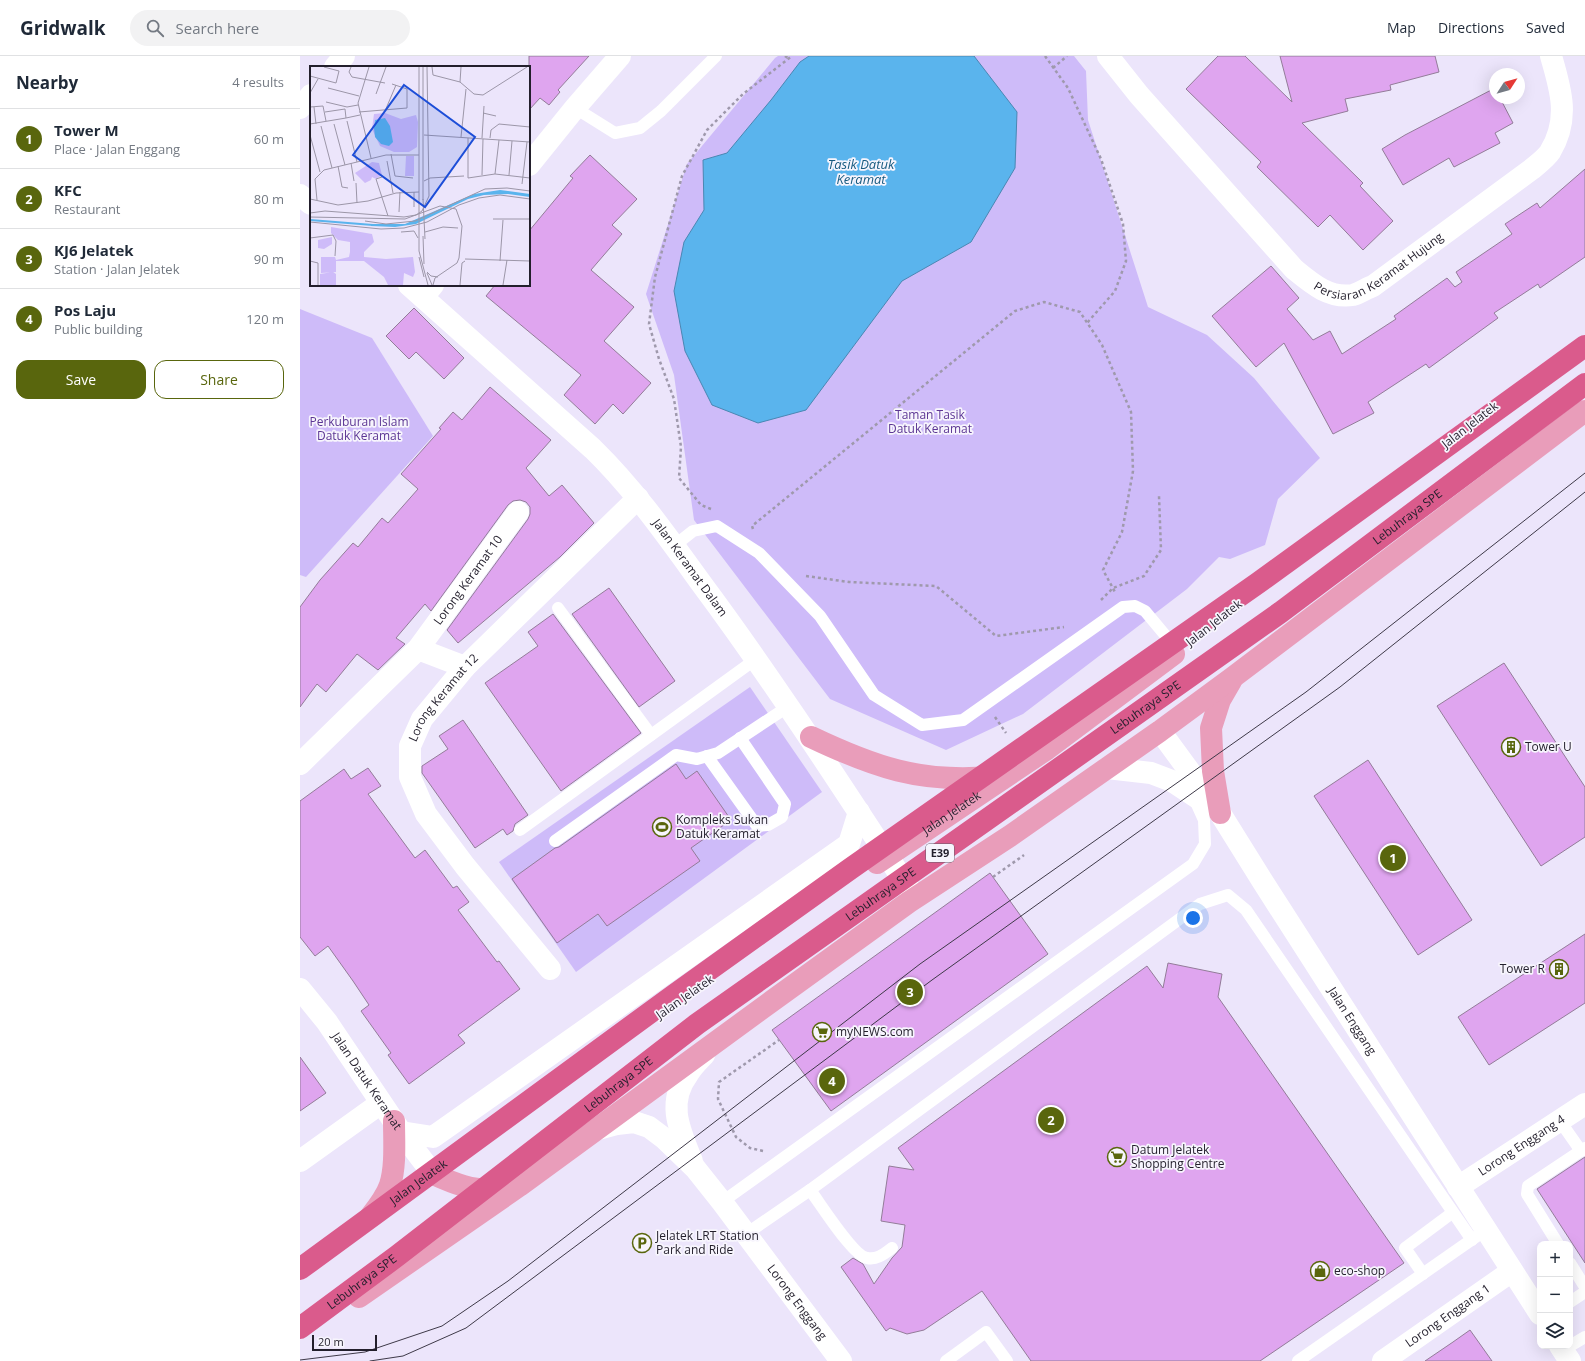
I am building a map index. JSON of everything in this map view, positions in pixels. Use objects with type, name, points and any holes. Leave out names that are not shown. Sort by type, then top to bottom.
[{"type":"highway","points":[[300,1258],[674,995],[850,869],[1258,584],[1585,346]]},
{"type":"highway","name":"Lebuhraya SPE","points":[[300,1328],[397,1256],[697,1024],[1281,612],[1585,384]]},
{"type":"highway","points":[[300,1269],[674,995]]},
{"type":"highway","points":[[300,1335],[397,1256]]},
{"type":"main road","name":"Jalan Jelatek","points":[[300,1266],[366,1223],[433,1174],[887,856],[1010,775],[1178,651],[1585,336]]},
{"type":"main road","points":[[300,1335],[519,1186],[916,898],[1160,731],[1585,411]]},
{"type":"main road","points":[[1220,813],[1212,771],[1211,728],[1220,700],[1232,678]]},
{"type":"main road","points":[[1090,716],[1113,710],[1129,710],[1143,714],[1151,720],[1160,731]]},
{"type":"main road","points":[[811,737],[872,764],[905,773],[941,778],[970,779],[1010,775]]},
{"type":"main road","points":[[366,1223],[381,1202],[390,1184],[398,1127]]},
{"type":"main road","points":[[433,1174],[460,1186],[487,1191],[519,1186]]},
{"type":"street","points":[[336,66],[344,56]]},
{"type":"street","points":[[530,164],[575,108],[620,56]]},
{"type":"street","name":"Persiaran Keramat Hujung","points":[[1108,56],[1139,95],[1294,269],[1311,284],[1332,294],[1353,295],[1373,286],[1380,281],[1532,169],[1549,153],[1560,133],[1563,110],[1558,80],[1551,56]]},
{"type":"street","points":[[300,108],[310,96]]},
{"type":"street","points":[[300,195],[310,203]]},
{"type":"street","name":"Jalan Keramat Dalam","points":[[422,289],[593,449],[614,470],[638,498],[811,737],[887,856],[916,898]]},
{"type":"street","name":"Lorong Keramat 12","points":[[550,968],[465,866],[426,814],[410,777],[410,746],[422,719],[465,667],[638,498]]},
{"type":"street","name":"Lorong Keramat 10","points":[[300,764],[418,649],[518,512]]},
{"type":"street","points":[[418,649],[465,667]]},
{"type":"street","name":"Jalan Enggang","points":[[1160,731],[1220,813],[1458,1187],[1479,1235],[1512,1272],[1539,1313]]},
{"type":"street","points":[[1107,768],[1151,773],[1172,781],[1220,813]]},
{"type":"street","points":[[398,1127],[433,1137],[849,844],[859,812]]},
{"type":"street","name":"Jalan Datuk Keramat","points":[[300,989],[327,1022],[398,1127],[433,1174]]},
{"type":"street","name":"Lorong Enggang","points":[[695,1168],[680,1130],[675,1110],[678,1093],[687,1075],[712,1045]]},
{"type":"street","points":[[300,1161],[381,1102]]},
{"type":"street","name":"Lorong Enggang 4","points":[[1458,1187],[1585,1104]]},
{"type":"street","name":"Lorong Enggang","points":[[594,1131],[617,1124],[634,1122],[649,1127],[665,1139],[695,1168],[722,1202],[841,1361]]},
{"type":"street","name":"Lorong Enggang 1","points":[[1383,1361],[1512,1272]]},
{"type":"lane","points":[[575,108],[615,132],[640,128],[661,111],[716,56]]},
{"type":"lane","points":[[674,546],[693,530],[717,526],[759,553],[820,616],[874,696],[922,725],[963,720],[1123,607],[1135,606],[1145,611],[1178,651]]},
{"type":"lane","points":[[558,608],[651,735]]},
{"type":"lane","points":[[520,830],[756,659]]},
{"type":"lane","points":[[556,841],[676,755],[697,759],[718,753],[789,706]]},
{"type":"lane","points":[[708,756],[757,826],[768,825],[782,817],[785,804],[740,738]]},
{"type":"lane","points":[[722,1202],[1193,864],[1205,844],[1204,820],[1192,794]]},
{"type":"lane","points":[[746,1234],[810,1190],[1200,904],[1228,895],[1246,910],[1452,1213],[1479,1235],[1298,1361]]},
{"type":"lane","points":[[1556,1241],[1527,1194],[1528,1186],[1583,1150],[1560,1121]]},
{"type":"lane","points":[[810,1190],[854,1251],[865,1258],[877,1258],[892,1248]]},
{"type":"lane","points":[[1423,1274],[1405,1248],[1452,1213]]},
{"type":"lane","points":[[1573,1268],[1585,1287]]},
{"type":"lane","points":[[1573,1300],[1585,1292]]},
{"type":"lane","points":[[946,1361],[986,1332],[1007,1361]]},
{"type":"lane","points":[[1564,1352],[1585,1337]]},
{"type":"path","points":[[785,56],[789,59]]},
{"type":"path","points":[[715,511],[701,505],[679,478],[681,447],[674,398],[659,359],[649,324],[655,278],[682,176],[707,130],[743,94],[792,56]]},
{"type":"path","points":[[1045,56],[1068,88],[1102,159],[1123,224],[1126,261],[1115,291],[1087,323]]},
{"type":"path","points":[[1053,68],[1067,56]]},
{"type":"path","points":[[752,526],[1015,311],[1044,302],[1080,312],[1102,344],[1131,412],[1132,479],[1122,532],[1103,570],[1123,607]]},
{"type":"path","points":[[1098,603],[1113,588],[1144,576],[1161,550],[1159,496]]},
{"type":"path","points":[[745,523],[752,526]]},
{"type":"path","points":[[752,526],[759,553]]},
{"type":"path","points":[[778,573],[849,582],[936,586],[996,636],[1065,627]]},
{"type":"path","points":[[993,877],[1025,855]]},
{"type":"path","points":[[765,1151],[750,1148],[736,1137],[718,1099],[719,1082],[779,1040]]},
{"type":"green space","name":"Taman Tasik Datuk Keramat","points":[[778,56],[1074,56],[1086,71],[1088,120],[1148,307],[1207,335],[1254,378],[1320,458],[1278,499],[1265,545],[1230,559],[1219,557],[1187,589],[1023,714],[946,750],[830,699],[694,520],[674,375],[646,294],[687,164]]},
{"type":"green space","name":"Perkuburan Islam Datuk Keramat","points":[[300,309],[372,338],[433,436],[306,577],[300,575]]},
{"type":"green space","name":"Kompleks Sukan Datuk Keramat","points":[[750,687],[822,792],[576,972],[499,862]]},
{"type":"water","name":"Tasik Datuk Keramat","points":[[809,56],[974,56],[1017,112],[1015,168],[971,242],[902,281],[806,410],[758,423],[712,405],[685,351],[674,291],[684,242],[704,210],[703,160],[727,153],[800,62]]},
{"type":"building","points":[[529,56],[589,56],[558,90],[560,92],[549,105],[540,98],[530,109]]},
{"type":"building","points":[[1218,56],[1245,56],[1292,102],[1280,56],[1435,56],[1439,72],[1390,85],[1391,90],[1345,99],[1348,111],[1302,123],[1363,183],[1360,186],[1393,221],[1363,250],[1330,215],[1318,227],[1257,167],[1261,162],[1186,89]]},
{"type":"building","points":[[1489,91],[1489,104],[1503,104],[1513,123],[1495,133],[1500,143],[1454,167],[1449,158],[1403,185],[1382,149],[1405,135]]},
{"type":"building","points":[[590,155],[637,199],[612,225],[622,234],[591,270],[634,307],[604,341],[651,383],[623,414],[613,404],[595,424],[564,395],[581,375],[486,296],[494,286],[530,286],[530,230],[573,178],[570,176]]},
{"type":"building","points":[[1585,169],[1585,257],[1540,288],[1538,284],[1494,313],[1498,318],[1429,368],[1426,364],[1368,402],[1374,413],[1333,434],[1284,343],[1256,367],[1212,316],[1271,266],[1299,298],[1287,309],[1313,340],[1330,331],[1342,354],[1396,319],[1394,316],[1447,278],[1455,287],[1462,282],[1456,272],[1512,234],[1505,224],[1537,203],[1540,208]]},
{"type":"building","points":[[414,308],[464,358],[444,379],[416,352],[409,359],[386,336]]},
{"type":"building","points":[[490,387],[551,440],[526,468],[549,496],[562,485],[594,523],[560,557],[458,643],[447,630],[528,519],[530,514],[530,507],[526,502],[520,500],[513,501],[508,505],[431,611],[425,604],[396,638],[405,644],[378,670],[357,654],[326,692],[317,684],[300,707],[300,607],[320,580],[353,543],[358,547],[382,518],[388,523],[418,489],[401,474],[441,429],[439,428],[453,412],[462,420]]},
{"type":"building","points":[[609,588],[675,681],[639,707],[572,614]]},
{"type":"building","points":[[553,614],[641,733],[561,791],[485,683],[538,646],[528,632]]},
{"type":"building","name":"Tower U","points":[[1504,663],[1585,787],[1585,837],[1541,866],[1437,706]]},
{"type":"building","points":[[463,720],[528,815],[515,824],[513,831],[507,835],[503,829],[475,848],[422,773],[422,766],[448,749],[439,736]]},
{"type":"building","points":[[1368,760],[1472,920],[1418,955],[1314,796]]},
{"type":"building","points":[[676,764],[686,779],[697,771],[731,820],[691,848],[700,861],[607,926],[598,914],[557,943],[512,879]]},
{"type":"building","points":[[368,768],[381,786],[368,794],[415,858],[425,850],[453,888],[457,886],[469,902],[458,910],[497,962],[499,961],[520,989],[458,1035],[465,1043],[409,1084],[388,1055],[391,1053],[361,1011],[369,1005],[328,946],[315,956],[300,937],[300,801],[344,769],[351,779]]},
{"type":"building","points":[[990,873],[1048,954],[831,1111],[772,1030]]},
{"type":"building","name":"Tower R","points":[[1585,934],[1585,1003],[1489,1065],[1458,1017]]},
{"type":"building","name":"Datum Jelatek Shopping Centre","points":[[1168,963],[1222,974],[1218,997],[1404,1263],[1260,1361],[1031,1361],[982,1291],[924,1330],[907,1334],[890,1328],[886,1331],[841,1267],[853,1258],[863,1264],[874,1284],[892,1258],[902,1247],[905,1225],[881,1221],[889,1166],[914,1170],[898,1148],[1147,966],[1163,988]]},
{"type":"building","points":[[300,1057],[326,1093],[300,1111]]},
{"type":"building","points":[[1585,1157],[1585,1263],[1573,1244],[1573,1241],[1571,1241],[1537,1189]]},
{"type":"building","points":[[1470,1330],[1492,1361],[1425,1361],[1453,1342]]},
{"type":"tram line","points":[[300,1360],[365,1352],[442,1326],[508,1281],[920,964],[1306,692],[1585,473]]},
{"type":"tram line","points":[[370,1361],[403,1356],[466,1328],[932,980],[1340,687],[1585,492]]},
{"type":"place","name":"Tower U","points":[[1511,747]]},
{"type":"place","name":"Kompleks Sukan Datuk Keramat","points":[[662,827]]},
{"type":"place","name":"Tower M","points":[[1393,858]]},
{"type":"place","name":"Tower R","points":[[1559,969]]},
{"type":"place","name":"KJ6 Jelatek","points":[[910,992]]},
{"type":"place","name":"myNEWS.com","points":[[822,1032]]},
{"type":"place","name":"Pos Laju","points":[[832,1081]]},
{"type":"place","name":"KFC","points":[[1051,1120]]},
{"type":"place","name":"Datum Jelatek Shopping Centre","points":[[1117,1157]]},
{"type":"place","name":"Jelatek LRT Station Park and Ride","points":[[642,1243]]},
{"type":"place","name":"eco-shop","points":[[1320,1271]]}]
